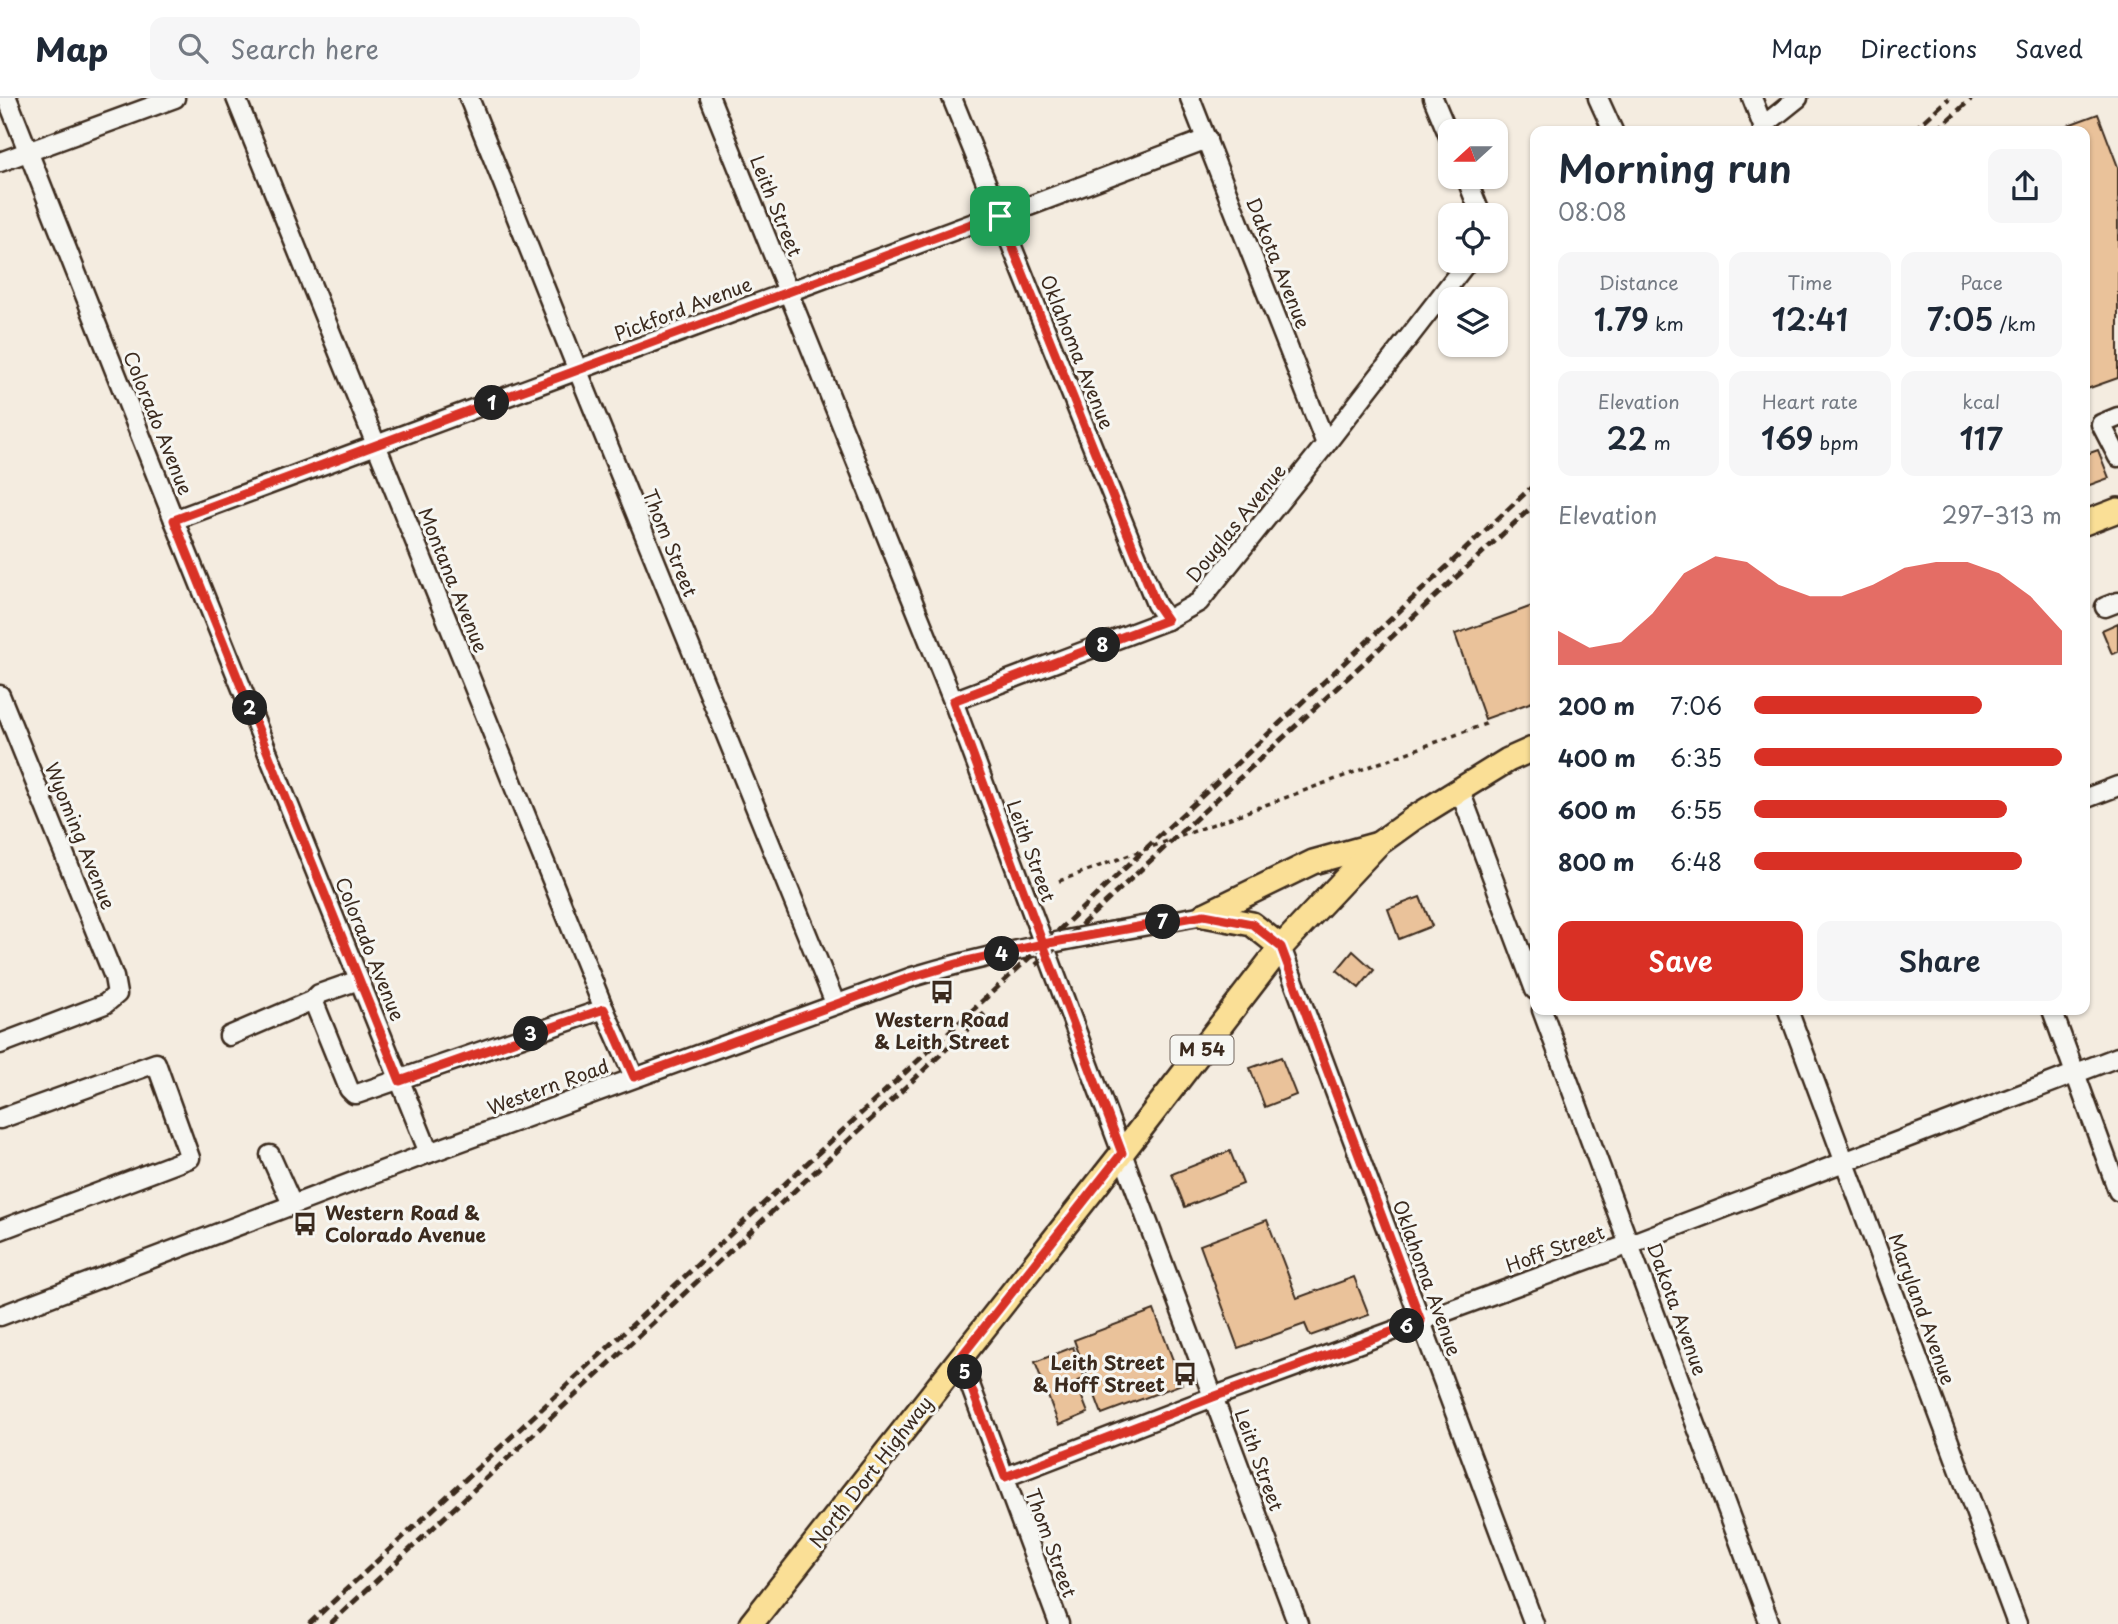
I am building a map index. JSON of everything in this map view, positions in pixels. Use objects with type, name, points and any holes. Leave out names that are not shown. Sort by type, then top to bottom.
[{"type":"main road","points":[[2090,521],[2118,510]]},
{"type":"main road","name":"North Dort Highway","points":[[751,1624],[1281,947],[1378,844],[1414,818],[1508,760],[1530,750]]},
{"type":"main road","points":[[1204,915],[1313,862],[1378,844]]},
{"type":"main road","points":[[1204,915],[1252,924],[1281,947]]},
{"type":"street","name":"Colorado Avenue","points":[[7,98],[429,1153]]},
{"type":"street","points":[[0,162],[175,98]]},
{"type":"street","name":"Montana Avenue","points":[[236,98],[604,1009],[634,1077]]},
{"type":"street","name":"Thom Street","points":[[469,98],[835,1003]]},
{"type":"street","name":"Leith Street","points":[[710,98],[953,701],[1298,1624]]},
{"type":"street","name":"Oklahoma Avenue","points":[[952,98],[1156,604],[1167,620]]},
{"type":"street","name":"Dakota Avenue","points":[[1190,98],[1326,444]]},
{"type":"street","points":[[1433,98],[1442,119]]},
{"type":"street","points":[[1598,98],[1611,126]]},
{"type":"street","points":[[1752,98],[1762,126]]},
{"type":"street","points":[[1766,126],[1798,98]]},
{"type":"street","name":"Pickford Avenue","points":[[174,520],[1207,139]]},
{"type":"street","name":"Douglas Avenue","points":[[953,701],[1167,620],[1199,602],[1459,273]]},
{"type":"street","points":[[2118,416],[2101,424],[2118,457]]},
{"type":"street","name":"Wyoming Avenue","points":[[0,695],[114,977],[117,993],[106,1004],[0,1044]]},
{"type":"street","points":[[2090,797],[2118,786]]},
{"type":"street","points":[[1460,791],[1530,977]]},
{"type":"street","name":"Western Road","points":[[0,1316],[292,1204],[835,1003],[939,969],[1043,944],[1204,915]]},
{"type":"street","name":"Oklahoma Avenue","points":[[1281,947],[1534,1624]]},
{"type":"street","points":[[229,1036],[313,1000],[319,994],[359,980]]},
{"type":"street","points":[[313,1000],[349,1088],[354,1094],[400,1081],[604,1009]]},
{"type":"street","name":"Dakota Avenue","points":[[1544,1015],[1770,1624]]},
{"type":"street","name":"Maryland Avenue","points":[[1790,1015],[2017,1624]]},
{"type":"street","points":[[2054,1015],[2118,1192]]},
{"type":"street","name":"Hoff Street","points":[[1005,1477],[1213,1397],[1630,1244],[2118,1057]]},
{"type":"street","points":[[0,1119],[156,1062],[190,1157],[0,1230]]},
{"type":"street","points":[[270,1155],[292,1204]]},
{"type":"street","name":"Thom Street","points":[[960,1358],[1059,1624]]},
{"type":"path","points":[[1059,881],[1488,723]]},
{"type":"building","points":[[2098,114],[2118,167],[2118,378],[2090,388],[2090,126],[2066,126]]},
{"type":"building","points":[[2098,450],[2109,478],[2090,485],[2090,453]]},
{"type":"building","points":[[1530,607],[1530,703],[1485,719],[1455,634]]},
{"type":"building","points":[[2118,623],[2118,652],[2112,654],[2102,630]]},
{"type":"building","points":[[1420,897],[1432,926],[1399,939],[1388,909]]},
{"type":"building","points":[[1353,951],[1374,970],[1359,988],[1337,970]]},
{"type":"building","points":[[1281,1057],[1296,1095],[1265,1107],[1250,1068]]},
{"type":"building","points":[[1230,1151],[1243,1184],[1185,1207],[1172,1174]]},
{"type":"building","points":[[1267,1220],[1297,1298],[1354,1277],[1369,1315],[1310,1336],[1305,1324],[1238,1348],[1200,1245]]},
{"type":"building","points":[[1154,1310],[1182,1384],[1102,1414],[1074,1340]]},
{"type":"building","points":[[1073,1347],[1085,1378],[1076,1382],[1088,1413],[1059,1425],[1035,1362]]},
{"type":"railway","points":[[1918,126],[1949,98]]},
{"type":"railway","points":[[1941,126],[1972,98]]},
{"type":"railway","points":[[309,1624],[1043,945],[1530,489]]},
{"type":"railway","points":[[1036,965],[1530,509]]},
{"type":"railway","points":[[330,1624],[985,1013]]},
{"type":"place","name":"Western Road & Leith Street","points":[[942,992]]},
{"type":"place","name":"Western Road & Colorado Avenue","points":[[305,1224]]},
{"type":"place","name":"Leith Street & Hoff Street","points":[[1185,1374]]},
{"type":"route","points":[[1000,216],[982,220],[174,520],[400,1081],[604,1009],[634,1077],[912,977],[1043,944],[1122,1153],[960,1358],[1005,1477],[1421,1321],[1281,947],[1252,924],[1204,915],[1043,944],[953,701],[1167,620],[1156,604],[1000,216]]}]
